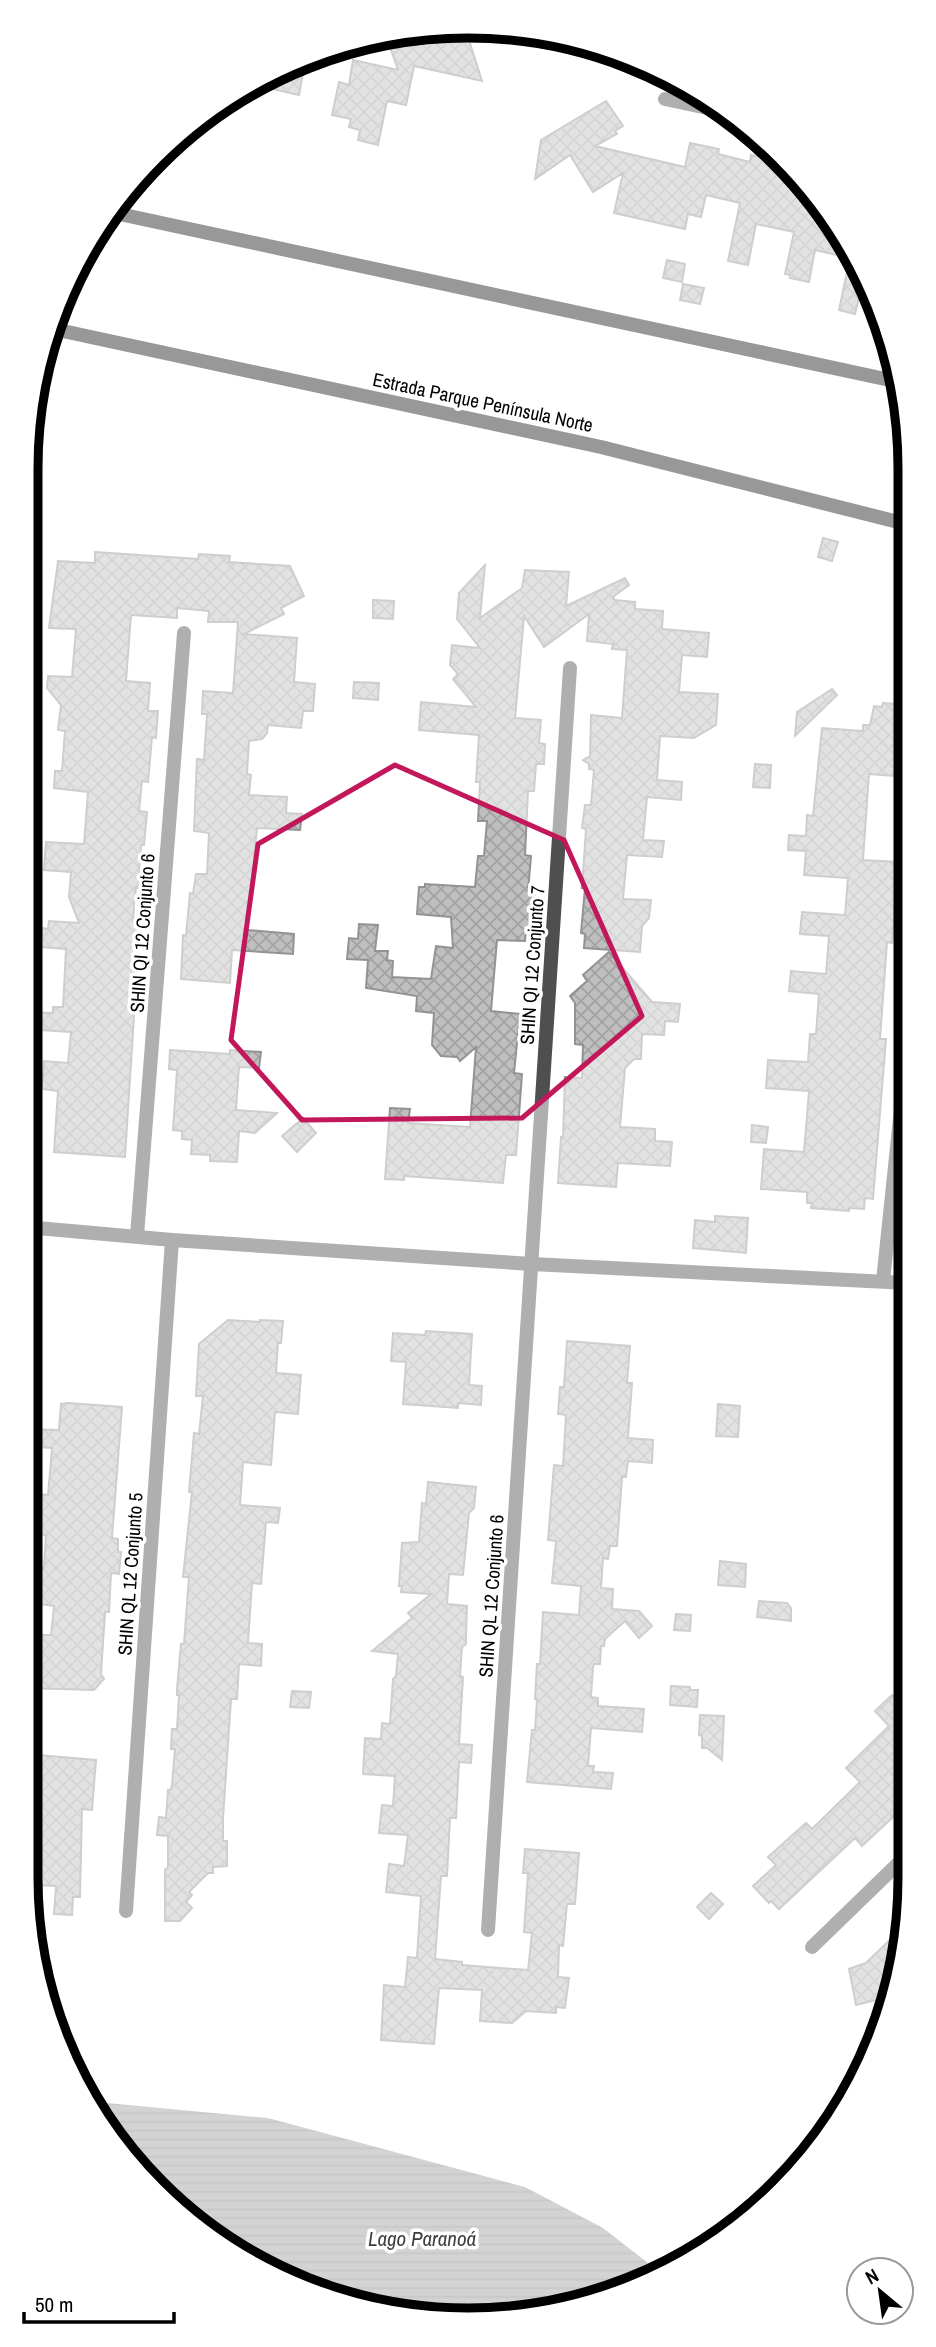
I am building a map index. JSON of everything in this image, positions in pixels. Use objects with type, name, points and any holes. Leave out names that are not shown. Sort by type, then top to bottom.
[{"type":"main road","points":[[122,214],[888,380]]},
{"type":"main road","name":"Estrada Parque Península Norte","points":[[61,331],[601,447],[898,522]]},
{"type":"street","points":[[666,99],[699,106]]},
{"type":"street","name":"SHIN QI 12 Conjunto 6","points":[[137,1236],[184,633]]},
{"type":"street","name":"SHIN QI 12 Conjunto 7","points":[[532,1264],[570,668]]},
{"type":"street","points":[[883,1281],[898,1138]]},
{"type":"street","points":[[38,1228],[173,1240],[532,1264],[898,1282]]},
{"type":"street","name":"SHIN QL 12 Conjunto 5","points":[[126,1910],[173,1240]]},
{"type":"street","name":"SHIN QL 12 Conjunto 6","points":[[488,1930],[532,1264]]},
{"type":"street","points":[[812,1947],[898,1865]]},
{"type":"highlighted area","points":[[395,765],[564,840],[642,1016],[522,1118],[302,1120],[231,1040],[258,844]]},
{"type":"water","name":"Lago Paranoá","points":[[101,2102],[268,2118],[525,2187],[603,2228],[653,2267],[579,2294],[496,2308],[440,2308],[357,2294],[330,2286],[278,2264],[253,2251],[207,2220],[164,2183],[145,2162]]},
{"type":"building","points":[[468,38],[482,81],[414,66],[406,105],[387,101],[378,145],[358,140],[360,130],[349,127],[351,119],[332,115],[339,82],[349,85],[353,60],[398,70],[390,46]]},
{"type":"building","points":[[303,71],[299,95],[268,88]]},
{"type":"building","points":[[606,101],[623,126],[615,131],[617,134],[595,146],[685,167],[690,143],[719,149],[718,154],[750,162],[751,155],[765,158],[809,207],[842,256],[815,250],[809,282],[790,278],[790,275],[785,274],[794,232],[756,224],[748,265],[728,261],[740,203],[706,195],[701,217],[688,214],[685,229],[614,213],[623,173],[593,192],[570,155],[535,179],[541,140]]},
{"type":"building","points":[[667,260],[685,264],[682,282],[663,278]]},
{"type":"building","points":[[848,268],[860,293],[855,314],[839,310]]},
{"type":"building","points":[[683,284],[704,288],[700,304],[680,300]]},
{"type":"building","points":[[823,538],[838,542],[832,561],[818,557]]},
{"type":"building","points":[[95,552],[198,559],[199,554],[230,556],[229,562],[290,566],[304,596],[281,608],[284,614],[244,634],[297,638],[294,682],[315,684],[313,711],[303,711],[301,728],[268,725],[267,733],[262,739],[249,741],[249,795],[287,797],[286,813],[302,814],[300,830],[257,828],[247,930],[294,934],[293,954],[232,950],[230,983],[181,979],[183,935],[186,936],[190,893],[193,894],[196,874],[207,874],[209,833],[194,831],[197,759],[204,760],[207,714],[202,714],[203,691],[233,693],[238,622],[208,622],[209,611],[177,608],[177,618],[131,615],[126,681],[150,683],[148,711],[158,711],[156,738],[152,737],[148,782],[142,781],[139,811],[147,812],[134,904],[133,923],[138,923],[136,985],[125,1157],[54,1152],[58,1091],[42,1089],[44,1061],[68,1063],[71,1032],[38,1030],[38,1012],[53,1013],[53,1007],[63,1007],[66,949],[41,947],[42,928],[48,929],[49,921],[79,923],[69,897],[71,872],[44,870],[46,842],[84,844],[88,792],[54,788],[55,771],[62,771],[65,731],[58,730],[61,705],[47,688],[48,676],[72,677],[76,629],[49,628],[58,561],[95,563]]},
{"type":"building","points":[[485,565],[480,618],[522,588],[525,570],[569,572],[566,606],[625,578],[629,585],[613,597],[615,600],[635,602],[635,609],[663,611],[662,629],[709,633],[707,657],[682,655],[679,692],[718,694],[716,725],[694,738],[660,736],[657,780],[682,782],[681,800],[647,797],[643,840],[664,841],[662,857],[627,855],[623,899],[651,900],[649,918],[642,926],[640,952],[584,948],[585,934],[581,933],[586,829],[582,828],[585,805],[591,805],[594,770],[589,769],[589,764],[583,760],[590,756],[591,715],[622,718],[627,650],[612,649],[613,644],[587,641],[589,614],[544,647],[524,616],[515,718],[541,720],[539,743],[545,744],[544,764],[536,764],[534,791],[528,791],[525,855],[531,856],[528,891],[535,891],[532,927],[526,927],[525,941],[497,940],[491,1011],[520,1014],[514,1073],[522,1074],[516,1155],[506,1155],[503,1183],[404,1176],[404,1180],[385,1179],[390,1108],[410,1109],[408,1123],[470,1127],[476,1047],[460,1061],[457,1057],[441,1056],[432,1045],[434,1013],[416,1011],[417,996],[366,988],[368,960],[347,959],[349,938],[358,939],[359,924],[378,925],[375,951],[388,951],[387,960],[393,961],[392,977],[431,979],[436,946],[453,948],[451,917],[417,914],[419,887],[425,887],[425,884],[475,887],[478,856],[484,856],[487,821],[478,821],[480,782],[476,782],[479,735],[419,730],[421,702],[476,707],[453,679],[458,674],[450,665],[452,645],[480,648],[457,619],[459,593]]},
{"type":"building","points":[[373,600],[394,601],[393,619],[373,618]]},
{"type":"building","points":[[354,682],[379,683],[378,700],[353,698]]},
{"type":"building","points":[[832,689],[837,695],[795,736],[797,712]]},
{"type":"building","points":[[883,703],[898,704],[898,776],[869,774],[863,860],[898,862],[898,874],[892,943],[887,942],[880,1039],[886,1039],[873,1199],[865,1198],[864,1209],[849,1208],[849,1211],[811,1208],[812,1203],[807,1203],[807,1192],[761,1189],[764,1149],[804,1152],[809,1091],[766,1088],[768,1060],[808,1062],[810,1034],[816,1034],[819,994],[789,991],[791,971],[826,974],[829,936],[800,934],[802,912],[845,915],[848,878],[804,875],[806,851],[788,850],[789,835],[806,836],[807,815],[813,816],[822,728],[863,731],[863,725],[870,725],[874,706],[882,707]]},
{"type":"building","points":[[755,764],[771,765],[770,788],[753,787]]},
{"type":"building","points":[[609,952],[652,1002],[680,1004],[678,1022],[665,1021],[664,1035],[642,1034],[641,1059],[634,1059],[625,1068],[620,1127],[655,1129],[655,1141],[672,1142],[670,1166],[618,1163],[616,1187],[558,1183],[565,1077],[582,1078],[583,1045],[575,1044],[575,1003],[570,996],[587,981],[583,975]]},
{"type":"building","points":[[170,1050],[230,1054],[230,1050],[261,1052],[259,1068],[239,1067],[236,1110],[277,1113],[255,1133],[239,1131],[237,1162],[210,1161],[210,1155],[191,1154],[192,1140],[182,1139],[182,1131],[173,1130],[177,1070],[169,1069]]},
{"type":"building","points":[[303,1118],[316,1133],[297,1152],[282,1136]]},
{"type":"building","points":[[752,1125],[768,1127],[766,1143],[751,1142]]},
{"type":"building","points":[[715,1216],[748,1218],[746,1253],[693,1248],[695,1220],[715,1222]]},
{"type":"building","points":[[228,1320],[283,1321],[276,1373],[301,1375],[298,1414],[275,1412],[271,1465],[243,1462],[240,1505],[280,1508],[278,1523],[266,1522],[261,1584],[252,1583],[248,1643],[262,1644],[261,1666],[239,1664],[237,1699],[231,1699],[223,1818],[227,1866],[213,1867],[213,1873],[208,1873],[189,1892],[192,1895],[186,1902],[192,1908],[180,1921],[165,1921],[168,1836],[157,1835],[159,1817],[166,1818],[175,1749],[171,1749],[172,1729],[177,1729],[177,1689],[181,1644],[184,1644],[189,1577],[183,1577],[192,1492],[189,1492],[194,1433],[199,1434],[203,1396],[196,1396],[199,1344]]},
{"type":"building","points":[[426,1331],[472,1334],[469,1385],[482,1386],[481,1405],[458,1403],[458,1408],[403,1404],[406,1362],[391,1361],[393,1333],[425,1335]]},
{"type":"building","points":[[567,1341],[630,1346],[627,1383],[632,1383],[628,1438],[653,1440],[652,1463],[628,1461],[626,1477],[622,1477],[617,1546],[610,1546],[608,1559],[603,1558],[601,1588],[613,1589],[612,1609],[639,1611],[652,1626],[639,1638],[625,1621],[605,1639],[604,1646],[601,1646],[600,1664],[594,1664],[593,1667],[591,1697],[598,1698],[598,1706],[644,1709],[642,1732],[591,1728],[588,1766],[594,1766],[593,1772],[613,1773],[611,1789],[527,1782],[532,1730],[535,1730],[537,1664],[540,1664],[543,1612],[579,1615],[581,1586],[552,1583],[556,1541],[548,1540],[554,1465],[563,1466],[566,1415],[558,1414],[560,1387],[564,1387]]},
{"type":"building","points":[[61,1404],[122,1407],[112,1538],[118,1539],[118,1552],[121,1552],[119,1574],[111,1573],[109,1612],[105,1612],[101,1674],[104,1679],[94,1690],[38,1688],[41,1635],[51,1635],[54,1606],[38,1604],[38,1568],[44,1568],[46,1535],[38,1534],[38,1494],[48,1495],[52,1448],[38,1447],[38,1429],[59,1430]]},
{"type":"building","points":[[718,1404],[740,1406],[738,1437],[716,1436]]},
{"type":"building","points":[[428,1482],[476,1487],[474,1508],[469,1513],[463,1575],[449,1574],[447,1604],[467,1606],[466,1644],[462,1647],[460,1676],[463,1677],[459,1744],[472,1745],[471,1763],[459,1762],[456,1818],[450,1818],[447,1876],[441,1876],[435,1959],[462,1962],[462,1965],[528,1970],[532,1933],[524,1932],[528,1873],[523,1873],[525,1849],[579,1853],[575,1904],[567,1904],[563,1946],[559,1945],[558,1977],[569,1978],[565,2008],[556,2007],[556,2013],[526,2011],[512,2023],[480,2021],[482,1990],[439,1988],[434,2044],[381,2040],[384,1985],[405,1987],[408,1957],[417,1958],[421,1896],[386,1892],[389,1864],[404,1866],[408,1835],[379,1833],[382,1805],[393,1806],[395,1776],[363,1774],[365,1738],[381,1739],[382,1723],[390,1724],[393,1679],[396,1676],[398,1654],[372,1651],[412,1618],[408,1613],[431,1594],[401,1592],[402,1586],[399,1586],[402,1543],[419,1542],[422,1503],[426,1504]]},
{"type":"building","points":[[720,1561],[746,1564],[745,1587],[718,1585]]},
{"type":"building","points":[[759,1601],[787,1603],[791,1608],[791,1621],[757,1617]]},
{"type":"building","points":[[676,1614],[691,1615],[690,1631],[674,1630]]},
{"type":"building","points":[[671,1686],[698,1690],[697,1707],[670,1705]]},
{"type":"building","points":[[292,1691],[311,1692],[309,1708],[290,1707]]},
{"type":"building","points":[[892,1695],[898,1702],[898,1812],[862,1846],[855,1838],[779,1909],[771,1901],[769,1903],[753,1886],[776,1865],[768,1857],[806,1823],[812,1829],[860,1782],[846,1768],[889,1726],[875,1711]]},
{"type":"building","points":[[700,1715],[724,1716],[722,1760],[707,1748],[702,1748],[702,1736],[699,1735]]},
{"type":"building","points":[[38,1755],[96,1760],[92,1810],[82,1809],[80,1897],[73,1897],[72,1915],[54,1914],[56,1886],[38,1885]]},
{"type":"building","points":[[711,1893],[723,1904],[709,1919],[697,1907]]},
{"type":"building","points":[[894,1936],[880,1999],[856,2005],[849,1969],[866,1963]]}]
